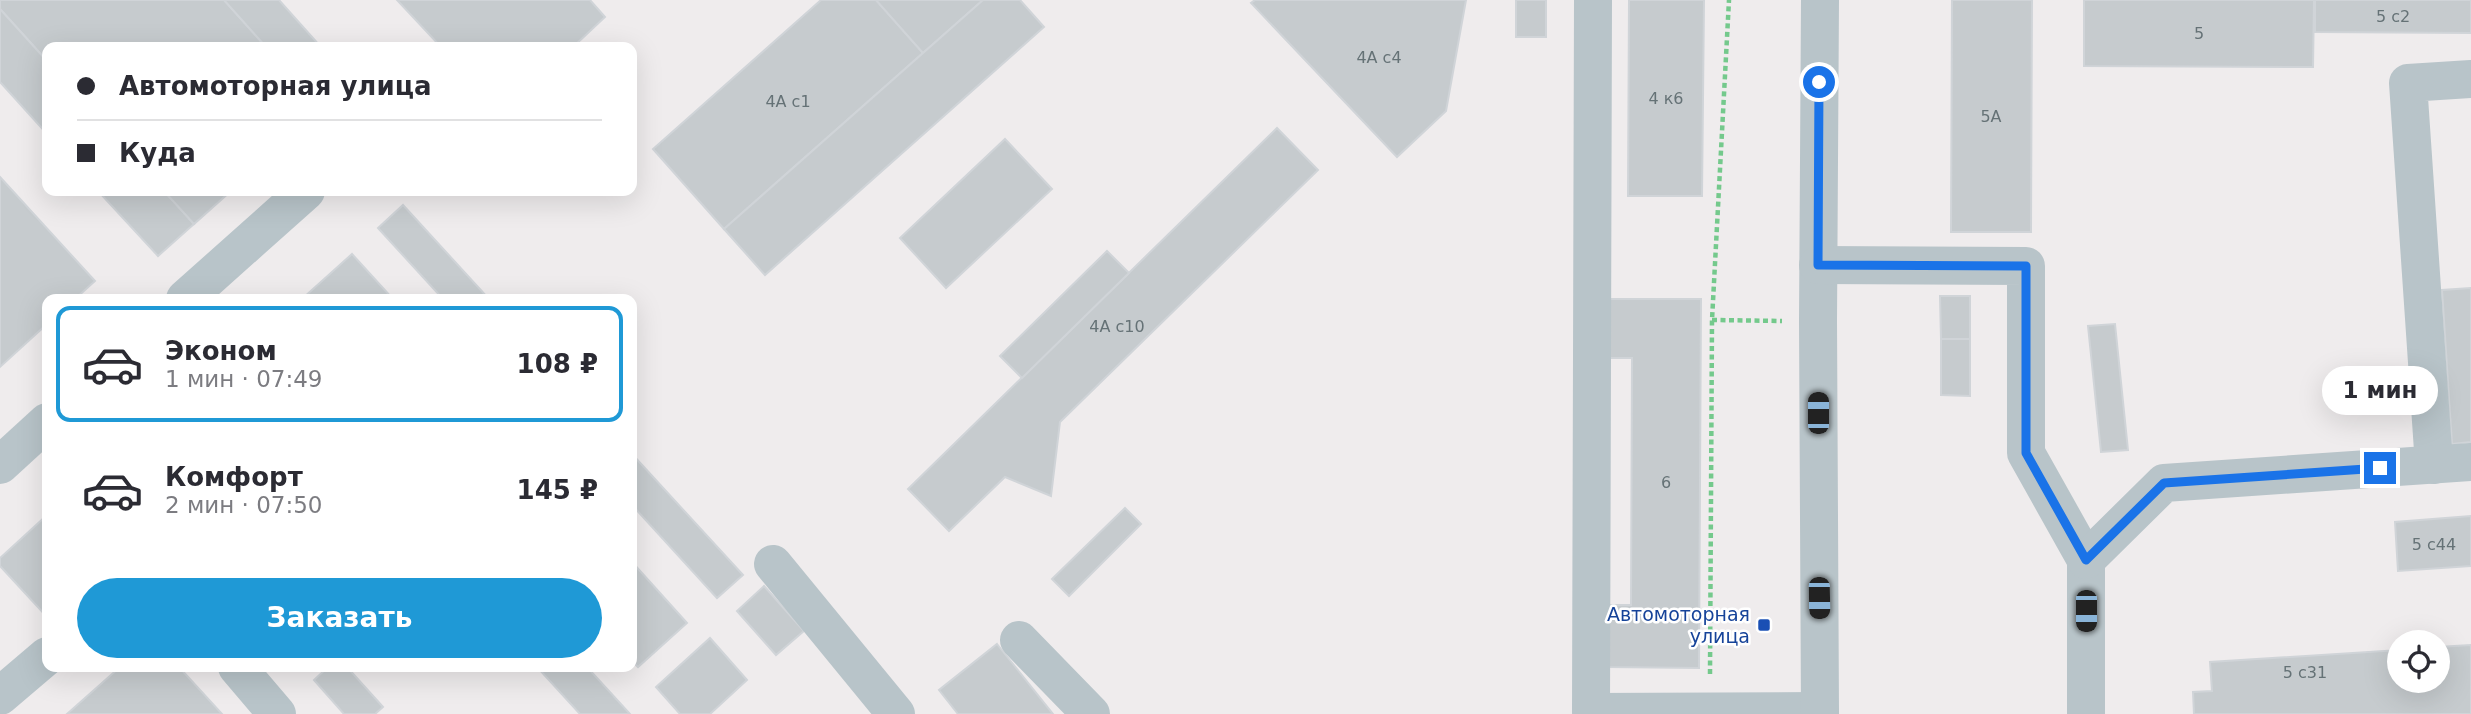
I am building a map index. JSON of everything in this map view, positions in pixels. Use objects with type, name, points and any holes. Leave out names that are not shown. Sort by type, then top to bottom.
[{"type":"street","points":[[1593,0],[1591,712],[1820,713],[1820,0]]},
{"type":"street","points":[[2086,560],[2164,483],[2452,464],[2408,83],[2471,79]]},
{"type":"street","points":[[191,294],[300,196]]},
{"type":"street","points":[[1818,265],[2026,266],[2026,453],[2086,560],[2086,714]]},
{"type":"street","points":[[0,465],[42,427]]},
{"type":"street","points":[[773,564],[896,714]]},
{"type":"street","points":[[1019,640],[1091,714]]},
{"type":"street","points":[[0,696],[42,660]]},
{"type":"street","points":[[241,672],[277,714]]},
{"type":"path","points":[[1710,712],[1712,320],[1729,0]]},
{"type":"path","points":[[1712,320],[1783,321]]},
{"type":"building","points":[[0,0],[224,0],[262,42],[42,42],[42,55],[0,9]]},
{"type":"building","points":[[224,0],[279,0],[317,42],[262,42]]},
{"type":"building","points":[[397,0],[590,0],[605,17],[578,42],[436,42]]},
{"type":"building","points":[[821,0],[876,0],[923,53],[724,229],[653,149]]},
{"type":"building","points":[[876,0],[983,0],[923,53]]},
{"type":"building","points":[[983,0],[1020,0],[1044,27],[765,275],[724,229]]},
{"type":"building","points":[[1255,0],[1466,0],[1446,111],[1397,157],[1251,3]]},
{"type":"building","points":[[1516,0],[1546,0],[1546,37],[1516,37]]},
{"type":"building","points":[[1629,0],[1704,0],[1702,196],[1628,196]]},
{"type":"building","points":[[1952,0],[2032,0],[2031,232],[1951,232]]},
{"type":"building","points":[[2084,0],[2314,0],[2313,67],[2084,66]]},
{"type":"building","points":[[2315,0],[2471,0],[2471,33],[2315,32]]},
{"type":"building","points":[[0,9],[42,55],[42,128],[0,82]]},
{"type":"building","points":[[1277,128],[1318,170],[1060,422],[1051,496],[1005,477],[949,531],[908,489]]},
{"type":"building","points":[[1005,139],[1052,189],[946,288],[900,238]]},
{"type":"building","points":[[0,177],[95,281],[81,294],[42,294],[42,329],[0,367]]},
{"type":"building","points":[[103,196],[169,196],[194,224],[158,256]]},
{"type":"building","points":[[169,196],[225,196],[194,224]]},
{"type":"building","points":[[403,205],[484,294],[438,294],[378,228]]},
{"type":"building","points":[[1107,251],[1129,273],[1022,378],[1000,356]]},
{"type":"building","points":[[352,254],[388,294],[307,294]]},
{"type":"building","points":[[2471,288],[2471,442],[2452,444],[2442,290]]},
{"type":"building","points":[[1940,296],[1970,296],[1970,339],[1941,339]]},
{"type":"building","points":[[1610,299],[1701,299],[1699,668],[1608,667],[1608,605],[1631,605],[1632,358],[1610,358]]},
{"type":"building","points":[[2115,324],[2128,450],[2101,452],[2088,326]]},
{"type":"building","points":[[1941,339],[1970,339],[1970,396],[1941,395]]},
{"type":"building","points":[[637,459],[743,575],[717,598],[637,510]]},
{"type":"building","points":[[1125,508],[1141,524],[1069,596],[1052,579]]},
{"type":"building","points":[[2471,516],[2471,566],[2398,571],[2395,522]]},
{"type":"building","points":[[42,520],[42,612],[0,566],[0,558]]},
{"type":"building","points":[[637,568],[687,623],[637,666]]},
{"type":"building","points":[[764,586],[804,631],[776,655],[737,611]]},
{"type":"building","points":[[710,638],[747,680],[710,714],[680,714],[656,687]]},
{"type":"building","points":[[997,644],[1053,714],[958,714],[939,690]]},
{"type":"building","points":[[2471,645],[2471,714],[2194,714],[2193,692],[2212,691],[2210,662],[2387,651],[2387,693],[2450,693],[2450,646]]},
{"type":"building","points":[[114,672],[184,672],[222,714],[67,714]]},
{"type":"building","points":[[323,672],[352,672],[383,707],[375,714],[344,714],[314,680]]},
{"type":"building","points":[[542,672],[592,672],[630,714],[580,714]]},
{"type":"place","name":"Автомоторная улица","points":[[1764,625]]},
{"type":"route","points":[[1819,82],[1818,265],[2026,266],[2026,453],[2086,560],[2164,483],[2380,468]]}]
